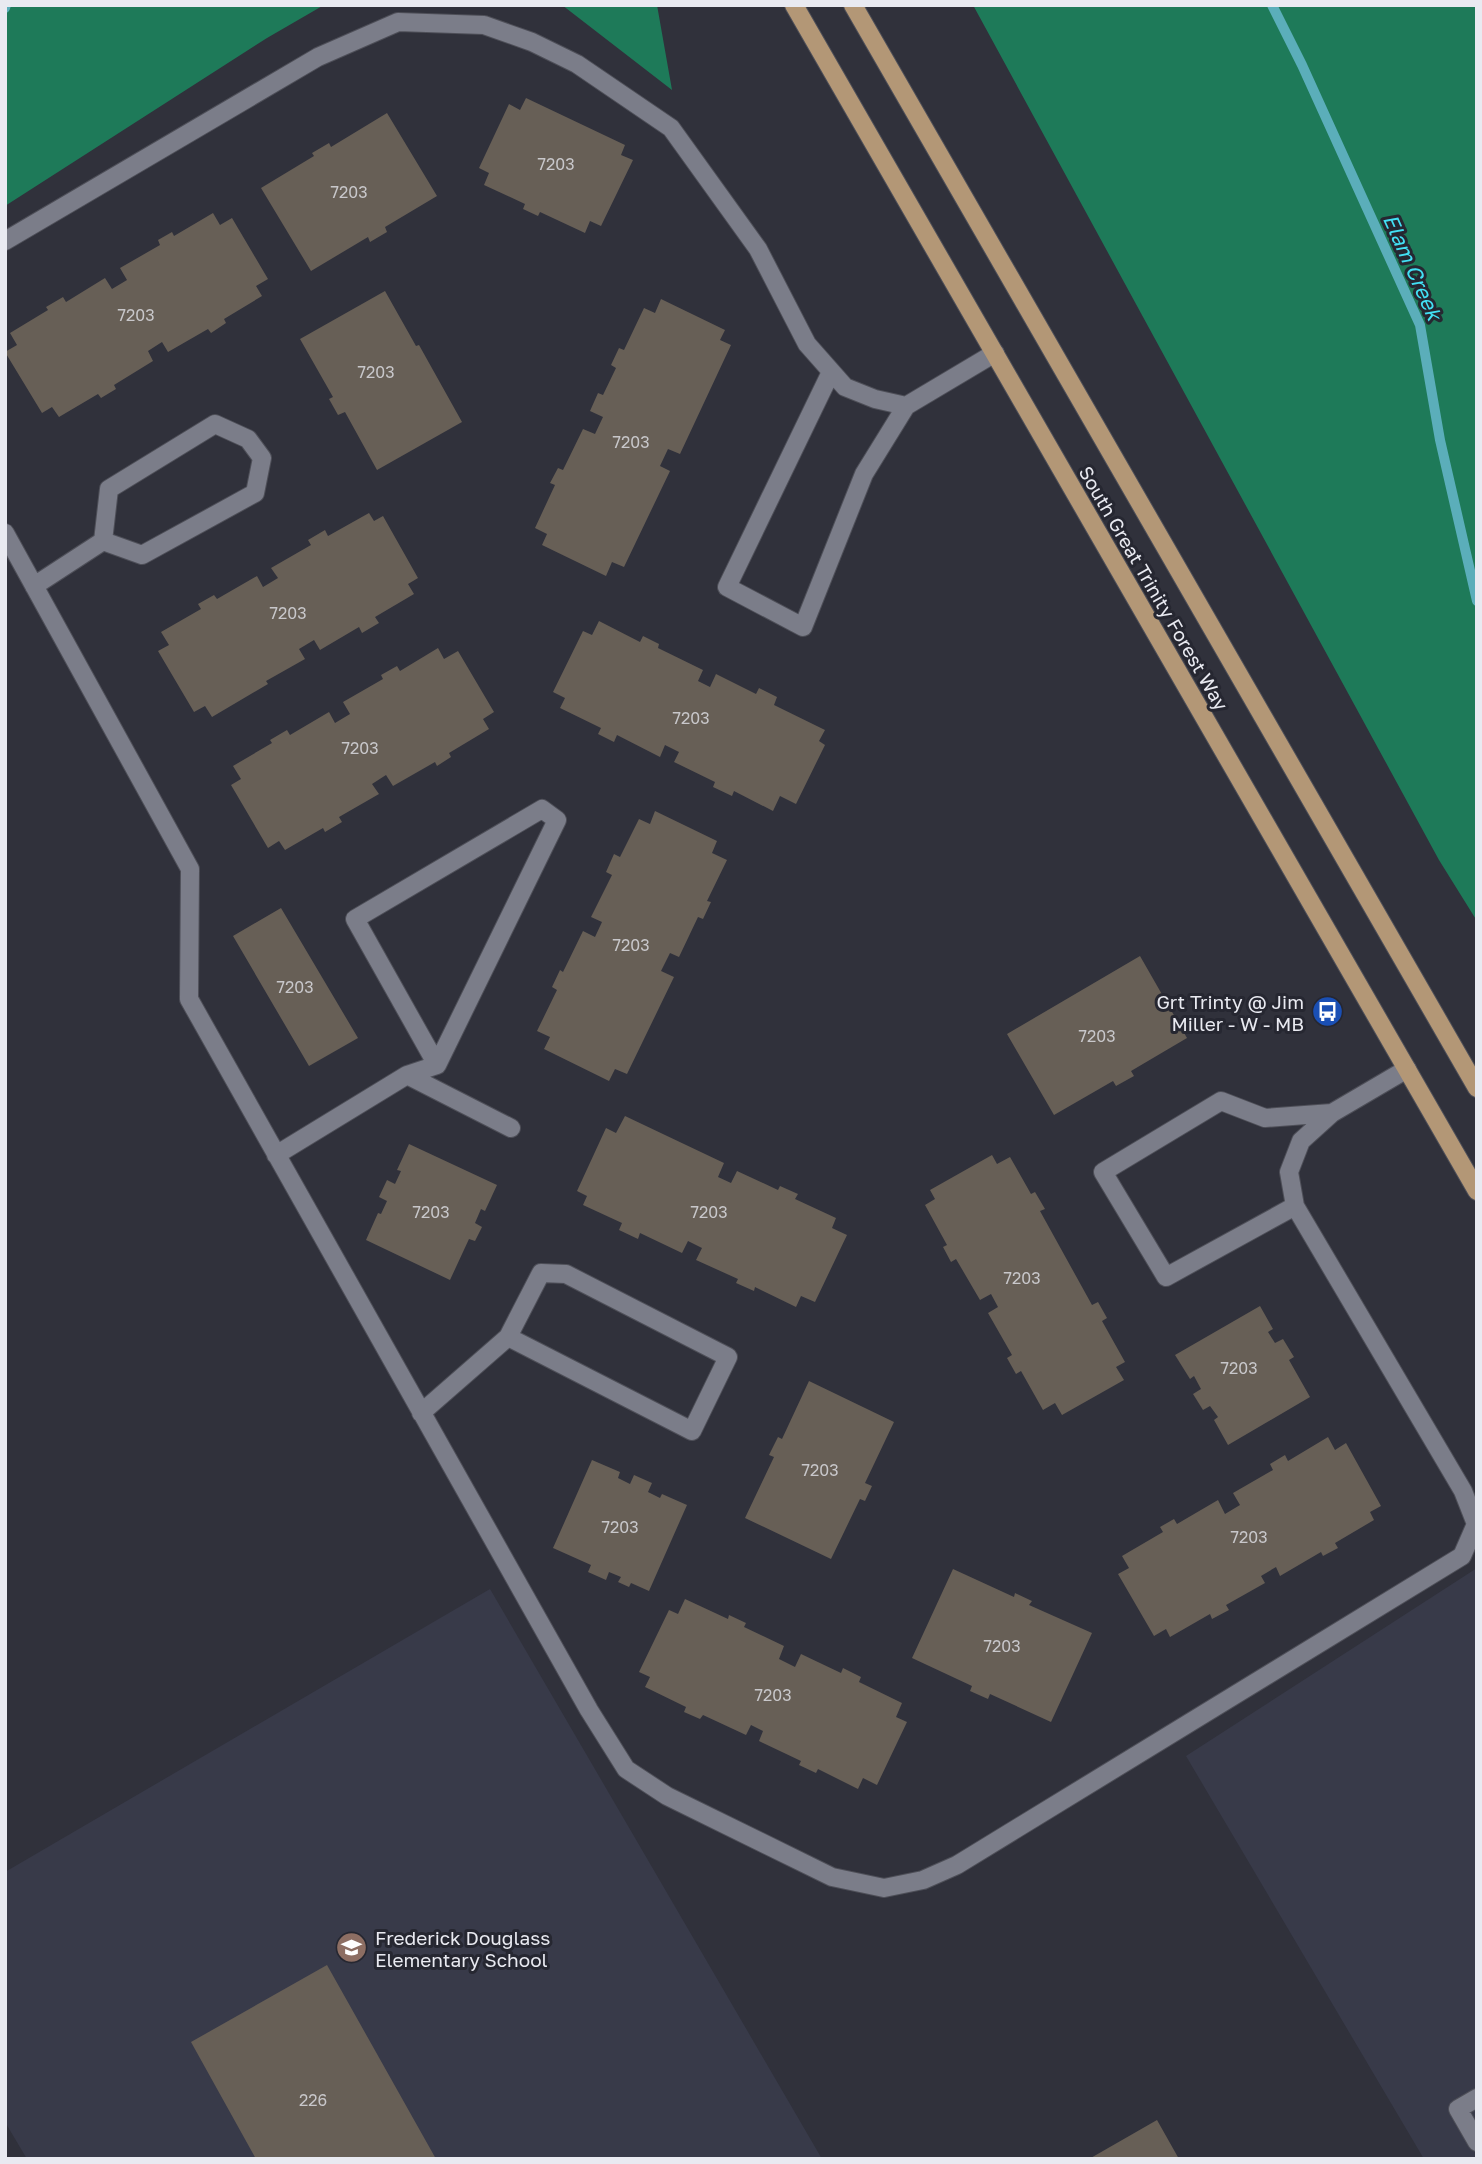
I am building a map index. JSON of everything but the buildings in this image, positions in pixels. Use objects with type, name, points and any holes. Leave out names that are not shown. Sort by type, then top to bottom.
[{"type":"main road","name":"South Great Trinity Forest Way","points":[[794,5],[1477,1191]]},
{"type":"main road","name":"South Great Trinity Forest Way","points":[[853,5],[1477,1088]]},
{"type":"lane","points":[[5,241],[318,57],[398,22],[484,25],[532,42],[577,64],[671,128],[758,249],[807,344],[845,387],[906,407]]},
{"type":"lane","points":[[831,372],[727,587],[803,627],[864,474],[906,407],[995,353]]},
{"type":"lane","points":[[215,424],[248,439],[262,458],[255,493],[142,555],[103,541],[109,489],[215,424]]},
{"type":"lane","points":[[5,533],[190,869],[189,999],[589,1710],[626,1769],[667,1796],[832,1877],[884,1888],[923,1880],[957,1865],[1462,1556],[1476,1524],[1464,1491],[1295,1206],[1289,1172],[1301,1141],[1332,1113],[1407,1069]]},
{"type":"lane","points":[[34,586],[103,541]]},
{"type":"lane","points":[[276,1155],[407,1075],[437,1065],[557,820],[542,809],[355,919],[437,1065]]},
{"type":"lane","points":[[407,1075],[511,1128]]},
{"type":"lane","points":[[1295,1206],[1166,1277],[1103,1172],[1221,1101],[1265,1118],[1332,1113]]},
{"type":"lane","points":[[421,1413],[508,1338],[541,1273],[566,1274],[728,1357],[692,1432],[508,1338]]},
{"type":"lane","points":[[1477,2098],[1458,2109],[1477,2142]]},
{"type":"shaded area","points":[[1477,1568],[1477,2159],[1424,2159],[1186,1756]]},
{"type":"shaded area","name":"Frederick Douglass Elementary School","points":[[490,1589],[822,2159],[27,2159],[5,2122],[5,1872]]},
{"type":"green space","points":[[5,5],[324,5],[267,38],[5,206]]},
{"type":"green space","points":[[562,5],[657,5],[672,90]]},
{"type":"green space","points":[[973,5],[1477,5],[1477,921],[1439,860]]},
{"type":"waterway","name":"Elam Creek","points":[[1272,5],[1420,325],[1440,440],[1477,601]]},
{"type":"place","name":"Grt Trinty @ Jim Miller - W - MB","points":[[1327,1012]]},
{"type":"place","name":"Frederick Douglass Elementary School","points":[[352,1948]]}]
